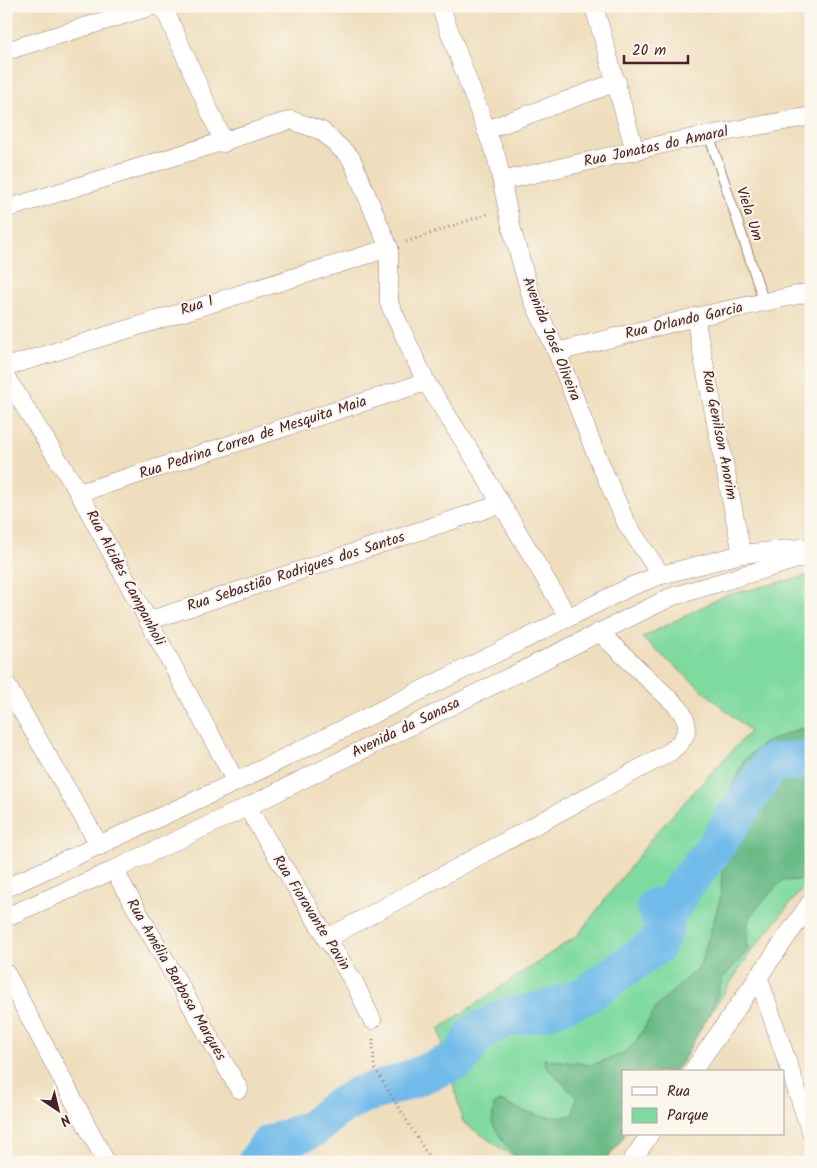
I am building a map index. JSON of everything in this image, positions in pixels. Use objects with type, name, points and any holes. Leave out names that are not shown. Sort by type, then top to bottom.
[{"type":"street","points":[[6,51],[153,6]]},
{"type":"street","points":[[163,6],[224,143]]},
{"type":"street","name":"Avenida José Oliveira","points":[[440,6],[486,130],[502,181],[512,230],[531,296],[558,352],[594,449],[626,523],[661,575]]},
{"type":"street","points":[[594,6],[635,151]]},
{"type":"street","points":[[486,130],[617,82]]},
{"type":"street","name":"Rua Jonatas do Amaral","points":[[502,181],[709,135],[811,116]]},
{"type":"street","points":[[6,209],[224,143],[291,120],[322,131],[351,158],[389,248],[389,304],[426,382],[470,450],[568,617]]},
{"type":"street","name":"Rua 1","points":[[6,367],[389,248]]},
{"type":"street","name":"Rua Orlando Garcia","points":[[558,352],[695,317],[811,292]]},
{"type":"street","name":"Rua Genilson Anorim","points":[[695,317],[742,554]]},
{"type":"street","name":"Rua Alcides Campanholi","points":[[6,377],[79,493],[236,782]]},
{"type":"street","name":"Rua Pedrina Correa de Mesquita Maia","points":[[79,493],[426,382]]},
{"type":"street","name":"Rua Sebastião Rodrigues dos Santos","points":[[148,621],[501,504]]},
{"type":"street","name":"Avenida da Sanasa","points":[[6,888],[236,782],[608,597],[661,575],[742,554],[811,547]]},
{"type":"street","name":"Avenida da Sanasa","points":[[6,917],[114,870],[247,807],[671,597],[811,555]]},
{"type":"street","points":[[326,939],[670,752],[684,739],[688,727],[686,717],[678,707],[599,632]]},
{"type":"street","points":[[6,684],[100,846]]},
{"type":"street","name":"Rua Fioravante Pavin","points":[[247,807],[355,984],[372,1020]]},
{"type":"street","name":"Rua Amélia Barbosa Marques","points":[[114,870],[239,1089]]},
{"type":"street","points":[[693,1070],[811,902]]},
{"type":"street","points":[[6,973],[103,1159]]},
{"type":"street","points":[[758,976],[811,1132]]},
{"type":"street","points":[[631,1162],[649,1136]]},
{"type":"lane","name":"Viela Um","points":[[709,135],[764,302]]},
{"type":"path","points":[[426,235],[475,218]]},
{"type":"path","points":[[372,1020],[374,1067],[432,1162]]},
{"type":"green space","points":[[811,575],[811,878],[750,953],[678,1063],[635,1070],[622,1070],[622,1073],[521,1162],[463,1122],[439,1029],[578,935],[656,833],[750,731],[642,638],[723,596]]},
{"type":"green space","points":[[798,729],[811,729],[811,879],[782,881],[755,910],[748,923],[747,951],[723,978],[714,1004],[684,1059],[676,1070],[622,1070],[622,1136],[624,1136],[605,1162],[521,1162],[506,1146],[492,1123],[494,1104],[501,1101],[536,1115],[563,1117],[573,1115],[576,1097],[547,1068],[544,1059],[592,1065],[623,1054],[635,1043],[658,1005],[700,966],[720,900],[728,796],[744,760],[763,744]]},
{"type":"waterway","points":[[257,1162],[269,1145],[312,1129],[334,1110],[360,1095],[399,1084],[460,1059],[477,1032],[508,1017],[546,1010],[584,996],[656,946],[665,927],[656,907],[673,905],[683,887],[713,850],[771,763],[811,760]]}]
